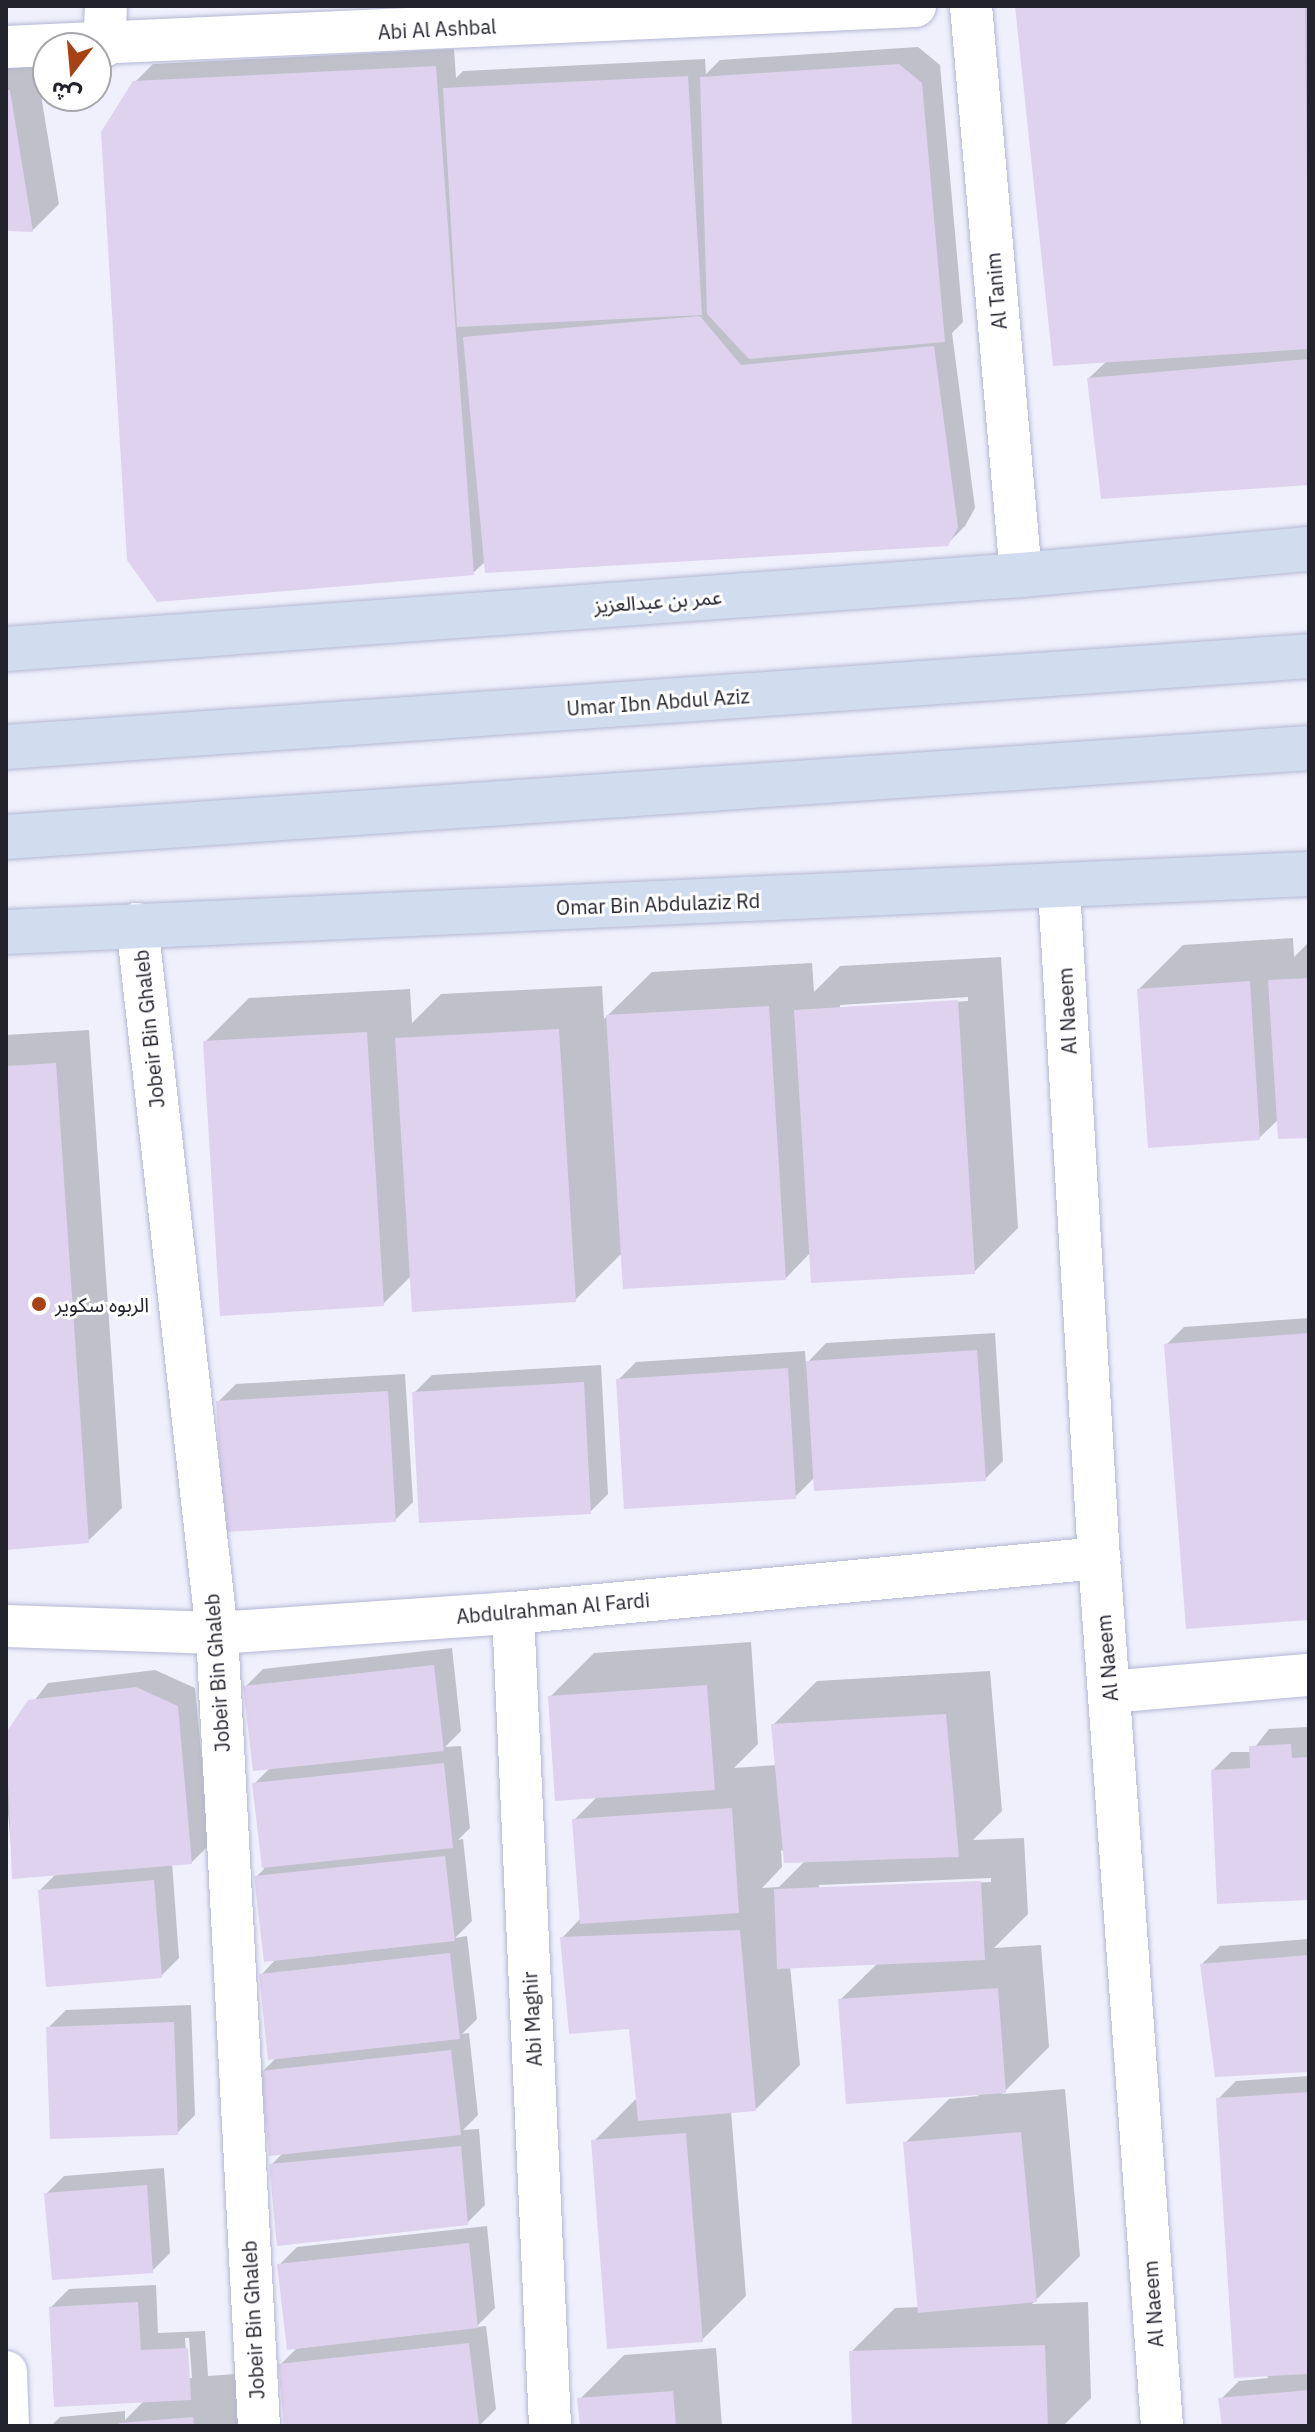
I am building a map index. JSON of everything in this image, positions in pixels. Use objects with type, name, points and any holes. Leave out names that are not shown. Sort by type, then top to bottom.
[{"type":"street","name":"Abi Al Ashbal","points":[[6,47],[105,26],[915,6]]},
{"type":"street","name":"Al Tanim","points":[[971,6],[1021,575]]},
{"type":"street","name":"عمر بن عبدالعزيز","points":[[6,649],[1021,575],[1309,549]]},
{"type":"street","name":"Umar Ibn Abdul Aziz","points":[[6,747],[1309,656]]},
{"type":"street","points":[[6,837],[1309,748]]},
{"type":"street","name":"Omar Bin Abdulaziz Rd","points":[[6,932],[137,924],[1059,889],[1309,874]]},
{"type":"street","name":"Al Naeem","points":[[1059,889],[1099,1558],[1162,2426]]},
{"type":"street","name":"Jobeir Bin Ghaleb","points":[[137,924],[217,1633],[259,2426]]},
{"type":"street","name":"Abdulrahman Al Fardi","points":[[6,1626],[217,1633],[513,1613],[1099,1558]]},
{"type":"street","name":"Abi Maghir","points":[[513,1613],[550,2426]]},
{"type":"street","points":[[1109,1692],[1309,1675]]},
{"type":"street","points":[[6,2372],[8,2426]]},
{"type":"building","points":[[1015,6],[1305,6],[1309,349],[1053,366]]},
{"type":"building","points":[[899,64],[922,83],[945,342],[749,359],[707,314],[700,77]]},
{"type":"building","points":[[436,66],[474,575],[157,602],[127,560],[101,132],[133,81]]},
{"type":"building","points":[[688,76],[702,315],[457,327],[443,88]]},
{"type":"building","points":[[6,90],[10,90],[33,232],[6,231]]},
{"type":"building","points":[[700,316],[741,365],[934,346],[958,527],[948,546],[485,573],[463,337]]},
{"type":"building","points":[[1309,359],[1309,485],[1101,499],[1087,378]]},
{"type":"building","points":[[1309,978],[1309,1138],[1278,1139],[1268,980]]},
{"type":"building","points":[[1250,981],[1260,1140],[1148,1148],[1137,989]]},
{"type":"building","points":[[958,1000],[975,1274],[811,1283],[794,1010]]},
{"type":"building","points":[[769,1006],[786,1280],[623,1289],[606,1015]]},
{"type":"building","points":[[559,1029],[576,1302],[412,1312],[395,1038]]},
{"type":"building","points":[[367,1032],[384,1306],[220,1316],[203,1041]]},
{"type":"building","name":"الربوه سكوير","points":[[56,1063],[89,1543],[6,1550],[6,1066]]},
{"type":"building","points":[[1309,1333],[1309,1620],[1186,1629],[1164,1344]]},
{"type":"building","points":[[977,1350],[986,1481],[814,1491],[806,1361]]},
{"type":"building","points":[[788,1368],[796,1499],[624,1509],[616,1379]]},
{"type":"building","points":[[584,1382],[591,1514],[419,1523],[412,1392]]},
{"type":"building","points":[[388,1391],[396,1522],[224,1532],[216,1401]]},
{"type":"building","points":[[434,1665],[444,1751],[253,1771],[243,1686]]},
{"type":"building","points":[[707,1685],[715,1790],[555,1801],[548,1696]]},
{"type":"building","points":[[136,1687],[178,1706],[192,1864],[12,1879],[6,1733],[28,1700]]},
{"type":"building","points":[[946,1714],[959,1857],[784,1863],[771,1724]]},
{"type":"building","points":[[1291,1744],[1292,1758],[1309,1757],[1309,1900],[1217,1904],[1211,1770],[1250,1768],[1249,1746]]},
{"type":"building","points":[[444,1763],[453,1848],[262,1868],[252,1783]]},
{"type":"building","points":[[732,1808],[739,1913],[580,1924],[572,1819]]},
{"type":"building","points":[[445,1856],[455,1941],[264,1962],[254,1876]]},
{"type":"building","points":[[154,1880],[162,1978],[46,1987],[38,1890]]},
{"type":"building","points":[[981,1881],[985,1960],[777,1969],[774,1889]]},
{"type":"building","points":[[740,1930],[756,2111],[638,2121],[629,2029],[569,2034],[560,1937]]},
{"type":"building","points":[[450,1953],[460,2039],[268,2060],[259,1974]]},
{"type":"building","points":[[1309,1955],[1309,2072],[1215,2077],[1200,1964]]},
{"type":"building","points":[[998,1988],[1006,2093],[846,2104],[838,1999]]},
{"type":"building","points":[[174,2022],[178,2135],[50,2139],[46,2027]]},
{"type":"building","points":[[451,2050],[461,2135],[269,2156],[260,2071]]},
{"type":"building","points":[[1309,2092],[1309,2374],[1234,2378],[1216,2098]]},
{"type":"building","points":[[1021,2132],[1037,2302],[918,2313],[903,2142]]},
{"type":"building","points":[[686,2133],[703,2342],[607,2349],[591,2140]]},
{"type":"building","points":[[461,2146],[468,2225],[277,2246],[269,2164]]},
{"type":"building","points":[[147,2185],[153,2273],[52,2280],[44,2193]]},
{"type":"building","points":[[469,2243],[478,2328],[287,2350],[277,2264]]},
{"type":"building","points":[[138,2302],[141,2350],[188,2348],[191,2400],[54,2407],[49,2307]]},
{"type":"building","points":[[469,2343],[479,2426],[284,2426],[278,2364]]},
{"type":"building","points":[[1045,2345],[1048,2426],[852,2426],[849,2351]]},
{"type":"building","points":[[1309,2390],[1309,2426],[1222,2426],[1218,2398]]},
{"type":"building","points":[[673,2391],[676,2426],[580,2426],[577,2398]]},
{"type":"building","points":[[193,2417],[194,2426],[119,2426],[119,2423]]},
{"type":"place","name":"الربوه سكوير","points":[[39,1304]]}]
